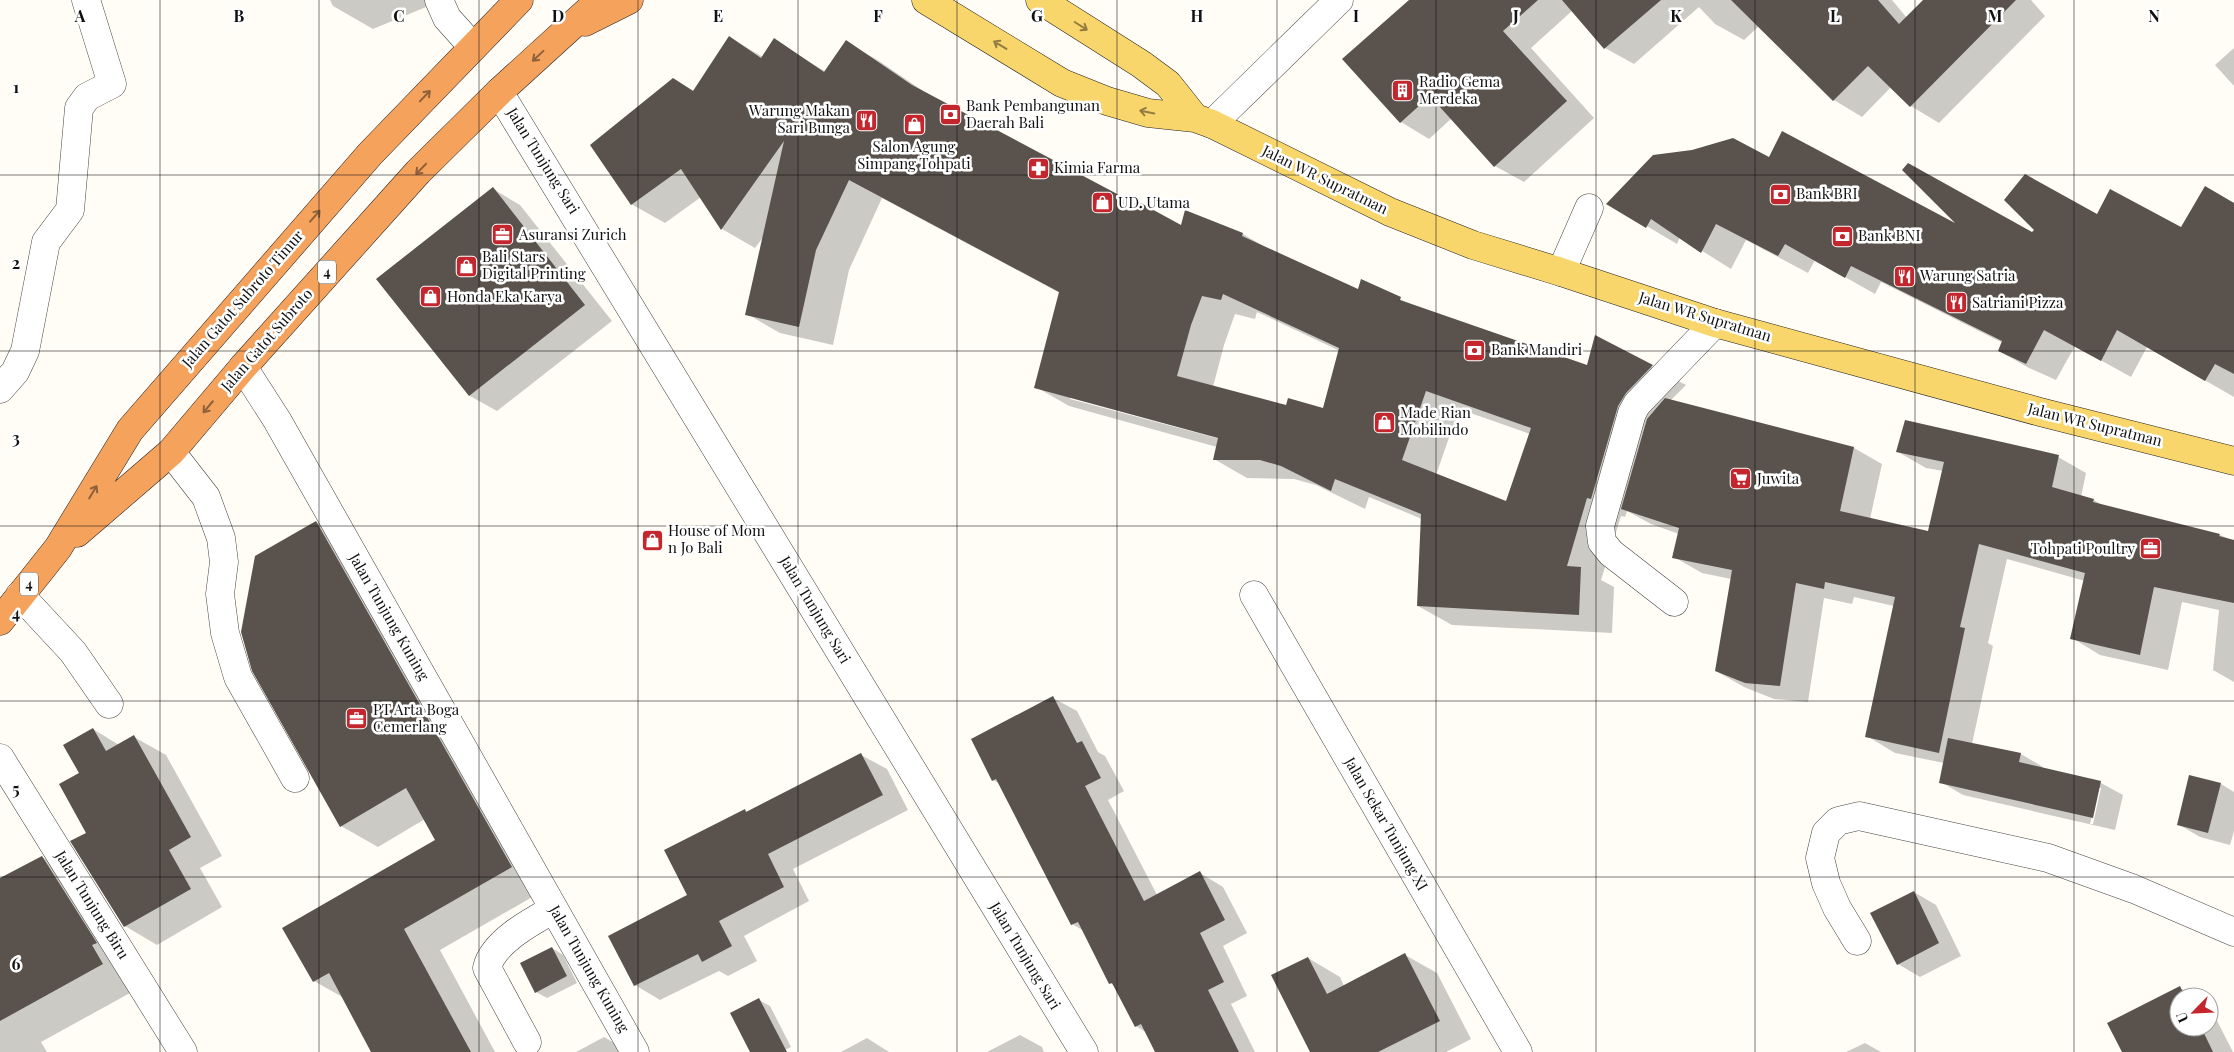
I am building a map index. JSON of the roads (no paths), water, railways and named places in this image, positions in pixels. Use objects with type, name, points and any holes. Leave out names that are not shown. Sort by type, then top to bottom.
[{"type":"highway","name":"Jalan Gatot Subroto","points":[[58,548],[170,452],[243,366],[418,172],[499,92],[600,0]]},
{"type":"highway","points":[[561,34],[629,0]]},
{"type":"highway","name":"Jalan Gatot Subroto Timur","points":[[0,621],[58,548],[130,430],[370,154],[518,1]]},
{"type":"main road","name":"Jalan WR Supratman","points":[[926,0],[1062,83],[1106,101],[1148,113],[1204,121],[1390,212],[1473,245],[1715,323],[2040,412],[2204,451],[2234,460]]},
{"type":"main road","name":"Jalan WR Supratman","points":[[1040,0],[1141,64],[1168,84],[1204,121]]},
{"type":"street","points":[[0,389],[15,372],[25,351],[46,242],[70,210],[79,108],[87,97],[112,84],[86,0]]},
{"type":"street","points":[[439,0],[448,18],[473,47]]},
{"type":"street","points":[[1204,121],[1339,0]]},
{"type":"street","name":"Jalan Tunjung Sari","points":[[499,92],[1084,1052]]},
{"type":"street","points":[[1561,272],[1589,208]]},
{"type":"street","points":[[1674,602],[1611,553],[1602,542],[1600,526],[1634,408],[1715,323]]},
{"type":"street","name":"Jalan Tunjung Kuning","points":[[243,366],[277,420],[635,1052]]},
{"type":"street","points":[[170,452],[206,497],[221,538],[224,562],[220,594],[225,633],[238,677],[296,778]]},
{"type":"street","points":[[20,595],[73,652],[109,704]]},
{"type":"street","name":"Jalan Sekar Tunjung XI","points":[[1254,595],[1518,1052]]},
{"type":"street","name":"Jalan Tunjung Biru","points":[[0,758],[184,1052]]},
{"type":"street","points":[[1857,941],[1837,908],[1820,858],[1826,833],[1838,820],[1858,816],[2048,858],[2134,889],[2234,932]]},
{"type":"street","points":[[527,1042],[487,968],[490,957],[500,945],[554,909]]},
{"type":"place","name":"Radio Gema Merdeka","points":[[1403,91]]},
{"type":"place","name":"Bank Pembangunan Daerah Bali","points":[[950,115]]},
{"type":"place","name":"Warung Makan Sari Bunga","points":[[866,120]]},
{"type":"place","name":"Salon Agung Simpang Tohpati","points":[[914,124]]},
{"type":"place","name":"Kimia Farma","points":[[1038,168]]},
{"type":"place","name":"Bank BRI","points":[[1780,194]]},
{"type":"place","name":"UD. Utama","points":[[1102,203]]},
{"type":"place","name":"Asuransi Zurich","points":[[503,235]]},
{"type":"place","name":"Bank BNI","points":[[1842,236]]},
{"type":"place","name":"Bali Stars Digital Printing","points":[[466,266]]},
{"type":"place","name":"Warung Satria","points":[[1904,276]]},
{"type":"place","name":"Honda Eka Karya","points":[[431,297]]},
{"type":"place","name":"Satriani Pizza","points":[[1956,303]]},
{"type":"place","name":"Bank Mandiri","points":[[1475,350]]},
{"type":"place","name":"Made Rian Mobilindo","points":[[1384,422]]},
{"type":"place","name":"Juwita","points":[[1741,479]]},
{"type":"place","name":"House of Mom n Jo Bali","points":[[652,540]]},
{"type":"place","name":"Tohpati Poultry","points":[[2151,549]]},
{"type":"place","name":"PT Arta Boga Cemerlang","points":[[357,719]]}]
